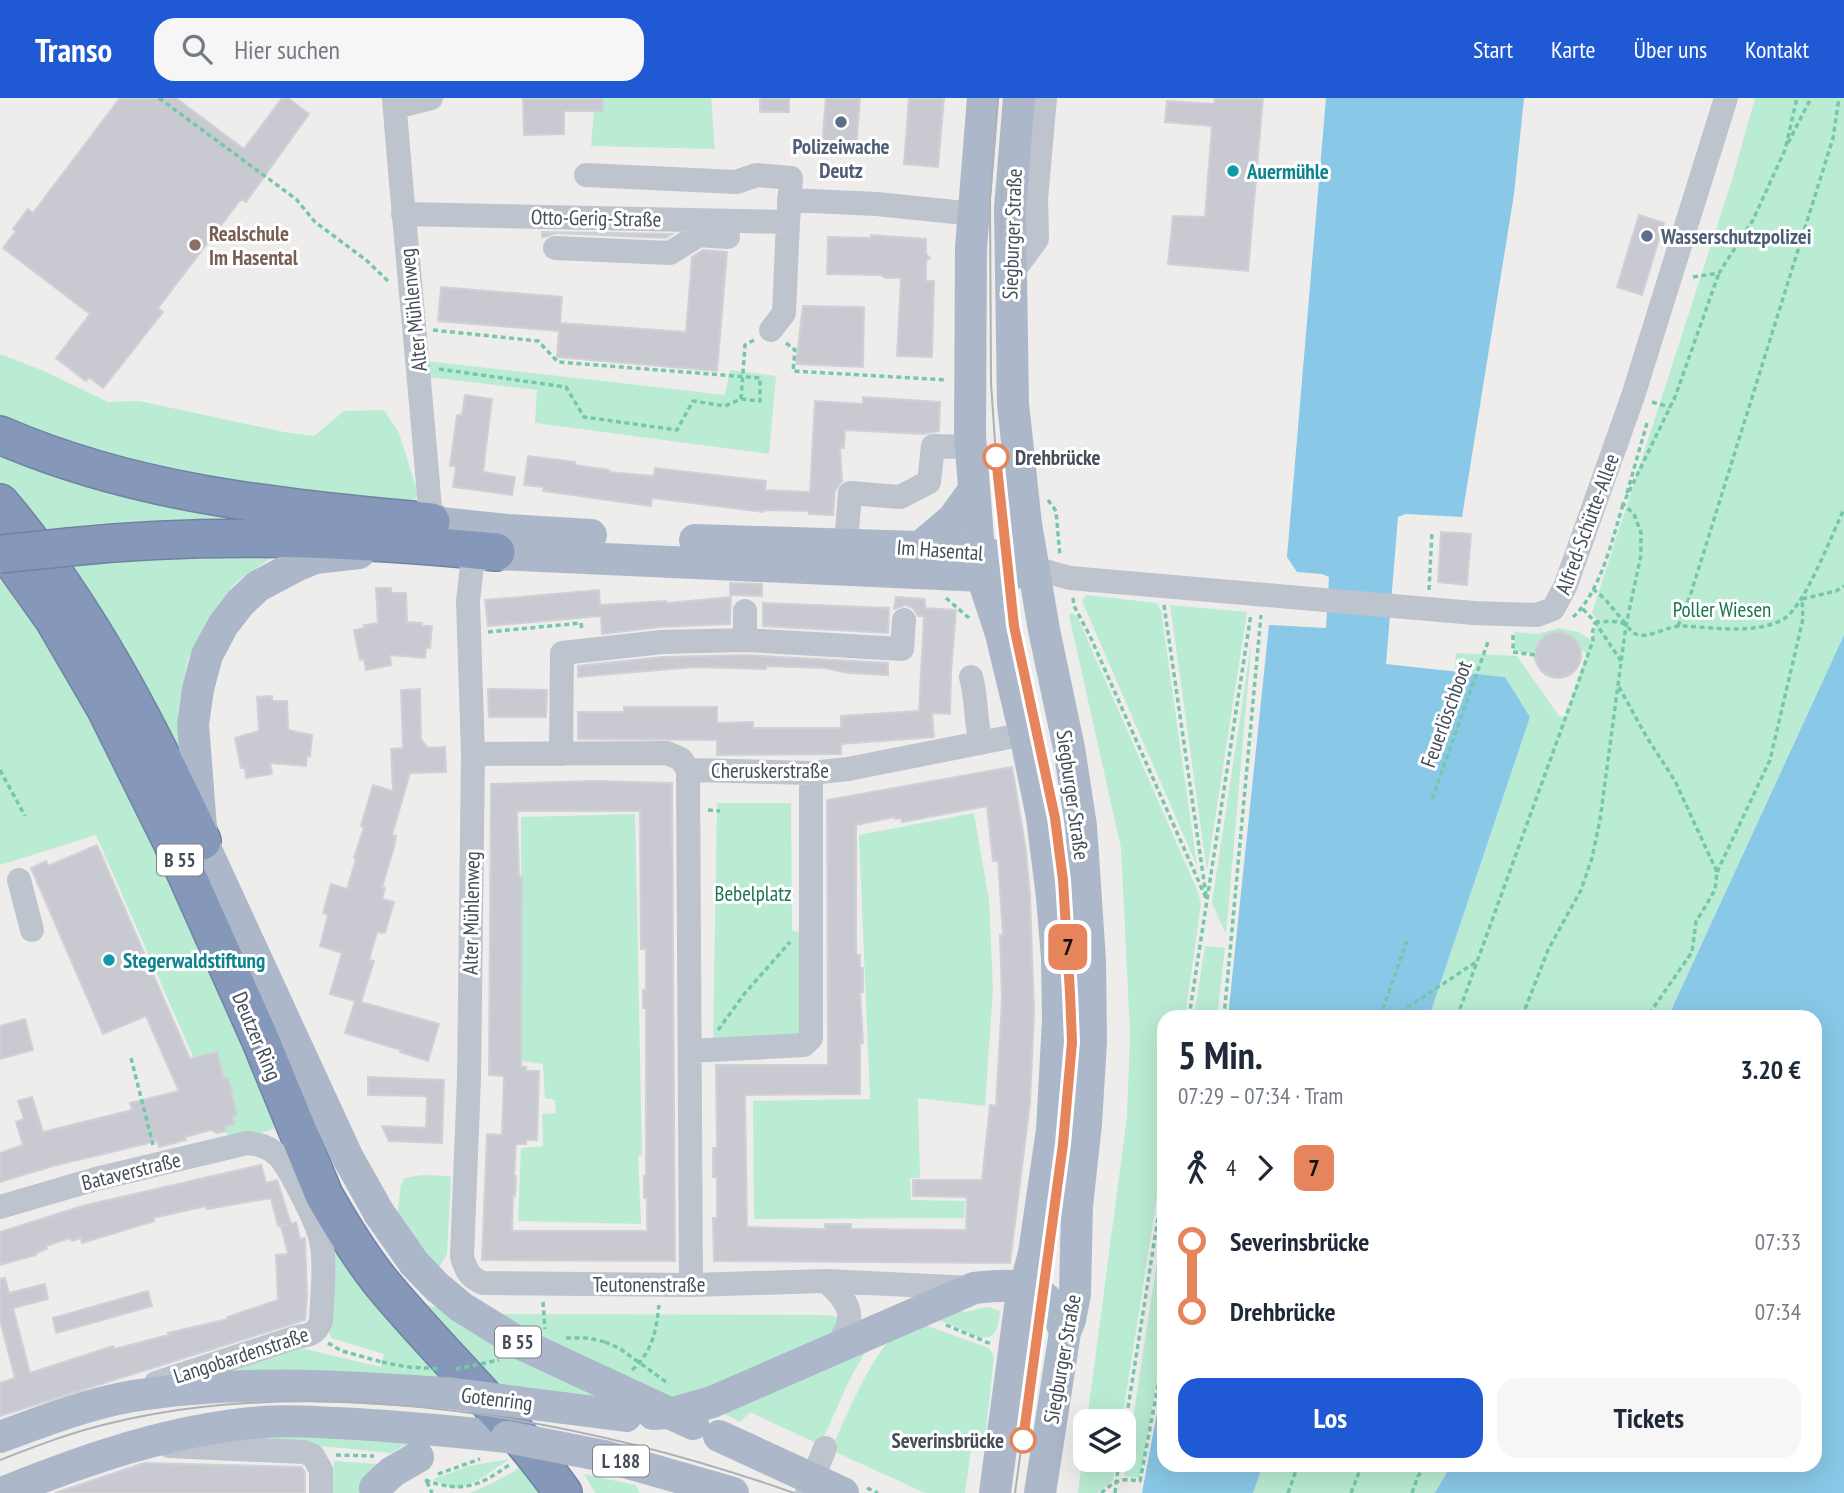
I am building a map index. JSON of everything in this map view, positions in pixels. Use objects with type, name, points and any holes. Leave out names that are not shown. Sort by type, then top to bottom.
[{"type":"highway","points":[[0,435],[89,468],[142,483],[257,503],[431,522]]},
{"type":"highway","name":"Deutzer Ring","points":[[0,503],[19,525],[77,608],[126,687],[162,755],[202,841]]},
{"type":"highway","name":"B 55","points":[[0,554],[141,540],[258,537],[385,542],[492,553]]},
{"type":"highway","name":"Deutzer Ring","points":[[0,544],[53,618],[106,709],[172,841],[260,1039],[324,1195],[350,1240],[380,1280],[486,1398],[548,1471],[563,1493]]},
{"type":"main road","name":"Siegburger Straße","points":[[982,98],[971,274],[971,447],[977,559],[1001,634],[1025,734],[1048,857],[1057,958],[1058,1020],[1052,1130],[1034,1253],[1017,1286],[995,1493]]},
{"type":"main road","name":"Siegburger Straße","points":[[1019,98],[1010,208],[1013,404],[1026,524],[1044,630],[1069,748],[1081,826],[1090,960],[1091,1041],[1077,1206],[1075,1294],[1065,1332],[1040,1493]]},
{"type":"main road","points":[[920,547],[953,519],[974,490]]},
{"type":"main road","name":"Im Hasental","points":[[431,522],[520,531],[736,542],[920,547],[977,559]]},
{"type":"main road","name":"B 55","points":[[202,841],[193,724],[198,689],[207,655],[223,625],[240,603],[258,586],[315,558],[411,551],[492,553]]},
{"type":"main road","name":"Im Hasental","points":[[492,553],[1012,559],[1034,568]]},
{"type":"main road","name":"Deutzer Ring","points":[[202,841],[347,1156],[379,1213],[414,1263],[436,1286],[461,1307],[521,1344],[843,1493]]},
{"type":"main road","points":[[1017,1286],[1049,1300],[1056,1309],[1065,1332]]},
{"type":"main road","name":"Teutonenstraße","points":[[974,1288],[1017,1286]]},
{"type":"main road","name":"Gotenring","points":[[0,1437],[67,1412],[132,1396],[377,1375],[447,1393],[625,1416],[677,1412],[696,1407],[831,1352],[974,1288]]},
{"type":"main road","name":"Gotenring","points":[[2,1493],[72,1465],[133,1445],[195,1431],[267,1421],[407,1426],[512,1448]]},
{"type":"main road","points":[[373,1491],[392,1472],[428,1471],[477,1450],[512,1448]]},
{"type":"main road","name":"L 188","points":[[512,1448],[604,1456],[733,1493]]},
{"type":"street","points":[[394,103],[431,98]]},
{"type":"street","points":[[1010,276],[1037,239],[1036,200],[1045,98]]},
{"type":"street","name":"Alfred-Schütte-Allee","points":[[1034,568],[1070,578],[1322,601],[1478,624],[1538,615],[1553,609],[1562,596],[1633,396],[1726,98]]},
{"type":"street","name":"Alter Mühlenweg","points":[[394,103],[431,522]]},
{"type":"street","points":[[586,175],[736,182],[757,175],[789,200],[864,203],[974,214]]},
{"type":"street","points":[[771,330],[785,313],[789,200]]},
{"type":"street","name":"Otto-Gerig-Straße","points":[[403,214],[745,221],[789,200]]},
{"type":"street","points":[[555,248],[670,253],[699,235],[744,237],[745,221]]},
{"type":"street","points":[[846,545],[850,493],[900,497],[929,482],[933,446],[971,447]]},
{"type":"street","name":"Alter Mühlenweg","points":[[472,1279],[465,1269],[462,1257],[469,1077],[473,754],[468,601],[472,566],[492,553]]},
{"type":"street","points":[[745,640],[746,611]]},
{"type":"street","points":[[561,754],[562,653],[662,642],[745,640],[902,649],[904,620]]},
{"type":"street","points":[[971,677],[976,694],[977,727],[981,743]]},
{"type":"street","name":"Cheruskerstraße","points":[[473,754],[667,753],[681,759],[688,771],[811,774],[1025,734]]},
{"type":"street","points":[[688,771],[691,1285]]},
{"type":"street","points":[[691,1051],[809,1043],[811,774]]},
{"type":"street","points":[[19,880],[32,930]]},
{"type":"street","name":"Bataverstraße","points":[[0,1207],[96,1179],[247,1143],[264,1145]]},
{"type":"street","name":"Langobardenstraße","points":[[132,1396],[153,1384],[313,1334],[321,1321],[323,1261],[320,1234],[279,1156],[264,1145]]},
{"type":"street","name":"Teutonenstraße","points":[[472,1279],[483,1283],[691,1285],[826,1281],[974,1288]]},
{"type":"street","points":[[826,1281],[848,1305],[849,1321],[845,1336],[831,1352]]},
{"type":"street","name":"Gotenring","points":[[133,1445],[304,1452],[313,1456],[321,1470],[321,1493]]},
{"type":"street","points":[[807,1493],[825,1448]]},
{"type":"path","points":[[159,98],[296,199],[315,222],[366,260],[390,283],[410,287]]},
{"type":"path","points":[[1785,150],[1797,98]]},
{"type":"path","points":[[1623,504],[1670,407],[1719,273],[1753,220],[1811,98]]},
{"type":"path","points":[[1678,626],[1691,593],[1792,275],[1833,138],[1839,98]]},
{"type":"path","points":[[1693,276],[1719,273]]},
{"type":"path","points":[[415,329],[538,341],[558,362],[760,378],[760,401],[741,399],[725,406],[693,401],[677,430],[584,417],[566,387],[419,367]]},
{"type":"path","points":[[741,399],[745,345],[771,330],[794,350],[793,370],[950,380]]},
{"type":"path","points":[[1621,662],[1583,608],[1594,589],[1654,402],[1670,407]]},
{"type":"path","points":[[1525,1010],[1548,950],[1581,890],[1592,858],[1600,820],[1626,625],[1641,555],[1641,533],[1634,514],[1623,504]]},
{"type":"path","points":[[1594,589],[1632,632],[1643,635],[1678,626],[1728,629],[1770,624],[1791,613],[1802,599],[1844,509]]},
{"type":"path","points":[[1432,531],[1429,590],[1441,591]]},
{"type":"path","points":[[1070,578],[1074,606],[1090,636],[1207,900]]},
{"type":"path","points":[[1161,586],[1207,900]]},
{"type":"path","points":[[1802,599],[1836,591],[1844,586]]},
{"type":"path","points":[[1190,1010],[1253,595]]},
{"type":"path","points":[[1225,1010],[1262,612],[1253,595]]},
{"type":"path","points":[[1652,1010],[1692,951],[1696,922],[1715,890],[1717,872],[1770,760],[1803,619],[1802,599]]},
{"type":"path","points":[[1595,622],[1620,622],[1626,625]]},
{"type":"path","points":[[1460,1010],[1594,640],[1592,634],[1595,622]]},
{"type":"path","points":[[469,634],[581,624],[584,650]]},
{"type":"path","name":"Feuerlöschboot","points":[[1432,799],[1478,624]]},
{"type":"path","points":[[1513,632],[1513,652],[1535,655]]},
{"type":"path","points":[[1618,685],[1675,781],[1717,872]]},
{"type":"path","points":[[0,770],[25,816]]},
{"type":"path","points":[[718,1049],[718,1027],[765,969],[794,939],[811,938]]},
{"type":"path","points":[[1382,1010],[1407,941]]},
{"type":"path","points":[[1404,1010],[1477,961]]},
{"type":"path","points":[[760,965],[765,969]]},
{"type":"path","points":[[131,1058],[158,1164]]},
{"type":"path","points":[[1128,1409],[1157,1224]]},
{"type":"path","points":[[543,1302],[547,1341]]},
{"type":"path","points":[[635,1368],[655,1337],[659,1304]]},
{"type":"path","points":[[918,1314],[999,1345]]},
{"type":"path","points":[[313,1334],[377,1375],[418,1368],[442,1369]]},
{"type":"path","points":[[563,1338],[588,1338],[605,1342]]},
{"type":"path","points":[[455,1369],[501,1359]]},
{"type":"path","points":[[1101,1493],[1116,1480],[1140,1480],[1157,1391]]},
{"type":"path","points":[[428,1471],[446,1490],[472,1488],[490,1478],[512,1448]]},
{"type":"path","points":[[428,1471],[477,1450]]},
{"type":"path","points":[[428,1471],[432,1493]]},
{"type":"path","points":[[1115,1493],[1117,1472]]},
{"type":"path","points":[[1289,1493],[1296,1472]]},
{"type":"path","points":[[1351,1493],[1359,1472]]},
{"type":"path","points":[[1412,1493],[1421,1472]]},
{"type":"green space","points":[[595,98],[711,98],[715,149],[591,146]]},
{"type":"green space","name":"Poller Wiesen","points":[[1755,98],[1844,98],[1844,635],[1671,1010],[1431,1010],[1530,717],[1505,677],[1455,671],[1456,653],[1517,656],[1559,716],[1565,718],[1587,653],[1581,650],[1571,635],[1553,632],[1538,642],[1535,654],[1514,651],[1515,632],[1537,634],[1559,628],[1578,632],[1591,640],[1598,622],[1592,613],[1731,183]]},
{"type":"green space","points":[[0,354],[44,371],[108,402],[139,401],[284,432],[314,436],[344,411],[384,410],[399,433],[418,494],[413,503],[175,475],[0,429]]},
{"type":"green space","points":[[426,361],[725,395],[730,370],[776,376],[769,454],[535,423],[537,390],[428,377]]},
{"type":"green space","points":[[0,441],[354,523],[41,540],[0,486]]},
{"type":"green space","points":[[287,548],[237,581],[208,618],[188,659],[178,709],[179,766],[59,560]]},
{"type":"green space","points":[[0,579],[55,652],[103,738],[282,1126],[231,1143],[96,835],[0,865]]},
{"type":"green space","points":[[1086,595],[1157,603],[1161,610],[1197,866],[1082,601]]},
{"type":"green space","points":[[1170,605],[1247,612],[1207,871]]},
{"type":"green space","points":[[1072,613],[1077,616],[1201,904],[1186,1010],[1157,1010],[1157,1196],[1124,1409],[1089,1409],[1127,1116],[1130,1033],[1121,848],[1069,615]]},
{"type":"green space","points":[[1252,638],[1226,934],[1212,903]]},
{"type":"green space","name":"Bebelplatz","points":[[717,803],[791,803],[792,930],[806,935],[807,1035],[713,1044]]},
{"type":"green space","points":[[974,813],[989,901],[993,988],[985,1106],[918,1098],[920,1178],[910,1178],[911,1200],[965,1201],[964,1218],[754,1219],[753,1101],[870,1099],[859,835]]},
{"type":"green space","points":[[635,814],[641,1224],[518,1221],[521,1148],[543,1146],[542,1114],[556,1113],[555,1100],[545,1098],[543,1064],[522,1061],[521,817]]},
{"type":"green space","points":[[1205,946],[1225,948],[1218,1010],[1195,1010]]},
{"type":"green space","points":[[421,1175],[451,1176],[447,1254],[438,1269],[397,1215],[401,1184],[405,1178]]},
{"type":"green space","points":[[326,1235],[430,1360],[444,1382],[214,1374],[301,1348],[381,1367],[384,1354],[331,1338]]},
{"type":"green space","points":[[1157,1262],[1157,1381],[1140,1478],[1124,1476],[1125,1472],[1136,1472],[1134,1409]]},
{"type":"green space","points":[[409,1301],[466,1314],[829,1315],[838,1317],[840,1329],[783,1364],[673,1400],[607,1401],[485,1386]]},
{"type":"green space","points":[[961,1306],[964,1312],[989,1307],[1000,1311],[998,1326],[993,1334],[979,1337],[940,1321],[939,1315]]},
{"type":"green space","points":[[922,1324],[989,1348],[994,1357],[985,1438],[972,1442],[965,1493],[925,1493],[831,1450],[859,1388],[878,1356],[896,1335]]},
{"type":"green space","points":[[869,1346],[852,1375],[820,1445],[750,1412],[740,1422],[719,1411]]},
{"type":"green space","points":[[237,1434],[423,1437],[411,1450],[405,1445],[391,1453],[332,1447],[196,1443]]},
{"type":"green space","points":[[510,1459],[469,1485],[454,1488],[433,1479],[469,1466]]},
{"type":"green space","points":[[334,1461],[378,1464],[359,1483],[365,1486],[360,1493],[332,1493]]},
{"type":"green space","points":[[521,1467],[546,1493],[470,1493],[493,1483]]},
{"type":"green space","points":[[1081,1472],[1114,1472],[1113,1480],[1097,1493],[1078,1493]]},
{"type":"green space","points":[[1260,1472],[1447,1472],[1435,1493],[1253,1493]]},
{"type":"green space","points":[[584,1474],[635,1485],[640,1493],[595,1493]]},
{"type":"water","points":[[1326,98],[1524,98],[1514,194],[1462,517],[1406,514],[1398,517],[1386,664],[1505,677],[1530,717],[1431,1010],[1229,1010],[1269,625],[1326,628],[1329,577],[1297,572],[1287,557]]},
{"type":"water","points":[[1844,635],[1844,1493],[1435,1493],[1447,1472],[1822,1472],[1822,1010],[1671,1010]]},
{"type":"water","points":[[1157,1413],[1157,1472],[1260,1472],[1253,1493],[1142,1493]]},
{"type":"building","points":[[120,98],[176,98],[244,149],[282,98],[288,98],[309,114],[246,202],[241,199],[158,308],[163,312],[103,388],[89,377],[86,381],[56,358],[90,314],[3,248],[28,209],[33,213]]},
{"type":"building","points":[[523,98],[603,98],[603,111],[564,111],[564,134],[524,135]]},
{"type":"building","points":[[760,98],[789,98],[789,112],[760,112]]},
{"type":"building","name":"Polizeiwache Deutz","points":[[826,98],[860,98],[856,149],[822,147]]},
{"type":"building","points":[[909,98],[944,98],[938,167],[904,164]]},
{"type":"building","name":"Auermühle","points":[[1215,98],[1263,98],[1248,271],[1168,264],[1173,216],[1205,217],[1212,126],[1165,122],[1167,101],[1214,104]]},
{"type":"building","points":[[1639,215],[1664,223],[1642,295],[1617,287]]},
{"type":"building","points":[[542,232],[672,234],[666,238],[556,233],[542,237]]},
{"type":"building","points":[[871,235],[926,239],[926,254],[930,258],[926,261],[926,281],[934,281],[932,357],[897,356],[901,278],[827,274],[828,237],[871,238]]},
{"type":"building","points":[[703,250],[727,252],[717,371],[557,357],[559,331],[438,321],[441,287],[562,297],[560,323],[686,332],[692,257]]},
{"type":"building","points":[[803,306],[864,307],[863,367],[796,364]]},
{"type":"building","points":[[465,395],[492,399],[483,472],[515,477],[512,495],[453,487],[456,466],[450,466],[457,415],[462,415]]},
{"type":"building","points":[[863,397],[940,402],[939,431],[924,434],[845,430],[844,448],[840,448],[842,481],[835,491],[833,515],[809,514],[809,511],[763,512],[652,498],[651,506],[543,491],[544,487],[524,485],[528,456],[575,462],[575,465],[609,470],[608,472],[654,476],[655,468],[766,481],[765,490],[810,492],[815,401],[863,404]]},
{"type":"building","points":[[1441,532],[1471,534],[1467,585],[1438,582]]},
{"type":"building","points":[[730,583],[762,584],[762,596],[730,595]]},
{"type":"building","points":[[376,588],[391,588],[391,593],[406,593],[407,622],[432,626],[430,648],[426,647],[425,658],[390,655],[391,665],[366,670],[364,659],[360,660],[354,630],[378,623]]},
{"type":"building","points":[[599,590],[600,605],[731,597],[730,624],[660,627],[602,634],[601,616],[488,626],[485,600]]},
{"type":"building","points":[[896,597],[925,599],[925,608],[956,610],[950,714],[932,713],[934,737],[841,744],[841,754],[717,755],[717,740],[578,739],[578,712],[624,712],[624,707],[717,707],[717,723],[753,722],[753,728],[841,728],[841,716],[919,711],[924,616],[918,616],[913,608],[906,605],[894,609]]},
{"type":"building","points":[[763,603],[889,608],[888,633],[763,626]]},
{"type":"building","points":[[1558,632],[1574,639],[1581,655],[1574,671],[1558,678],[1542,671],[1535,655],[1542,639]]},
{"type":"building","points":[[745,655],[888,663],[888,675],[848,673],[825,668],[766,666],[766,669],[695,667],[578,677],[578,666],[663,657]]},
{"type":"building","points":[[420,689],[421,739],[428,748],[445,747],[446,772],[410,773],[392,835],[396,836],[394,847],[382,887],[385,888],[382,899],[394,902],[385,933],[377,932],[369,960],[374,961],[361,1002],[439,1024],[428,1061],[345,1033],[355,1001],[330,994],[342,953],[320,946],[328,915],[323,913],[331,884],[347,889],[373,785],[393,791],[391,749],[403,748],[401,690]]},
{"type":"building","points":[[488,689],[547,690],[546,717],[489,717]]},
{"type":"building","points":[[272,696],[272,701],[287,701],[288,730],[312,735],[310,756],[307,756],[306,766],[270,763],[272,774],[246,778],[245,768],[241,768],[235,738],[259,731],[257,697]]},
{"type":"building","points":[[1012,767],[1026,851],[1034,1011],[1030,1103],[1010,1263],[714,1261],[713,1218],[717,1218],[717,1177],[713,1177],[713,1148],[717,1148],[716,1065],[828,1065],[827,800]],"holes":[[[987,806],[993,861],[998,861],[1003,935],[1000,935],[1002,1000],[996,1106],[990,1105],[982,1180],[913,1180],[913,1196],[967,1197],[966,1230],[851,1229],[851,1224],[825,1224],[825,1229],[747,1227],[745,1095],[860,1094],[860,1043],[863,1043],[860,992],[863,992],[863,968],[860,968],[860,955],[856,955],[856,825],[894,817],[901,818],[902,822]]]},
{"type":"building","points":[[593,781],[672,783],[675,1261],[482,1260],[487,1134],[502,1135],[504,1076],[489,1075],[491,784]],"holes":[[[517,811],[640,811],[641,949],[646,949],[643,1008],[646,1008],[644,1198],[647,1198],[647,1231],[512,1231],[516,1144],[537,1140],[539,1071],[526,1071],[526,1067],[521,1067],[522,877],[519,877]]]},
{"type":"building","points":[[97,845],[190,1059],[217,1052],[224,1079],[228,1078],[237,1115],[232,1117],[234,1124],[225,1126],[226,1131],[217,1133],[211,1130],[159,1147],[157,1141],[0,1182],[0,1153],[23,1145],[16,1122],[24,1119],[18,1101],[32,1097],[43,1132],[132,1110],[130,1103],[179,1091],[146,1016],[103,1034],[31,868],[46,861],[48,866]]},
{"type":"building","points":[[25,1019],[33,1050],[0,1059],[0,1026]]},
{"type":"building","points":[[368,1077],[444,1080],[442,1143],[389,1141],[382,1126],[426,1128],[427,1096],[368,1095]]},
{"type":"building","points":[[261,1165],[266,1183],[277,1180],[291,1224],[296,1222],[300,1239],[305,1238],[305,1320],[0,1416],[0,1383],[15,1378],[0,1320],[0,1279],[5,1278],[9,1293],[45,1284],[48,1299],[13,1308],[30,1373],[113,1346],[114,1349],[228,1319],[227,1317],[278,1300],[276,1255],[288,1254],[281,1226],[288,1224],[278,1226],[271,1198],[207,1209],[206,1206],[153,1218],[154,1221],[82,1243],[81,1238],[72,1241],[70,1238],[46,1246],[47,1249],[36,1255],[0,1265],[0,1232],[82,1206]]},
{"type":"building","points":[[148,1291],[152,1306],[56,1333],[53,1318]]},
{"type":"building","points":[[144,1463],[301,1467],[305,1472],[305,1493],[55,1493]]},
{"type":"tram line","points":[[998,98],[990,199],[991,383],[996,457],[1014,626],[1044,758],[1063,880],[1070,965],[1071,1042],[1063,1144],[1015,1493]]},
{"type":"tram line","points":[[1001,239],[1003,166]]},
{"type":"tram line","name":"7","points":[[996,457],[1014,626],[1055,818],[1068,941],[1072,1042],[1063,1144],[1023,1440]]},
{"type":"tram line","points":[[0,1460],[111,1423],[194,1408],[279,1402],[367,1403],[456,1411],[544,1425],[631,1444],[794,1493]]},
{"type":"place","name":"Polizeiwache Deutz","points":[[841,122]]},
{"type":"place","name":"Auermühle","points":[[1233,171]]},
{"type":"place","name":"Wasserschutzpolizei","points":[[1647,236]]},
{"type":"place","name":"Realschule Im Hasental","points":[[195,245]]},
{"type":"place","name":"Drehbrücke","points":[[996,457]]},
{"type":"place","name":"Stegerwaldstiftung","points":[[109,960]]},
{"type":"place","name":"Severinsbrücke","points":[[1023,1440]]}]
